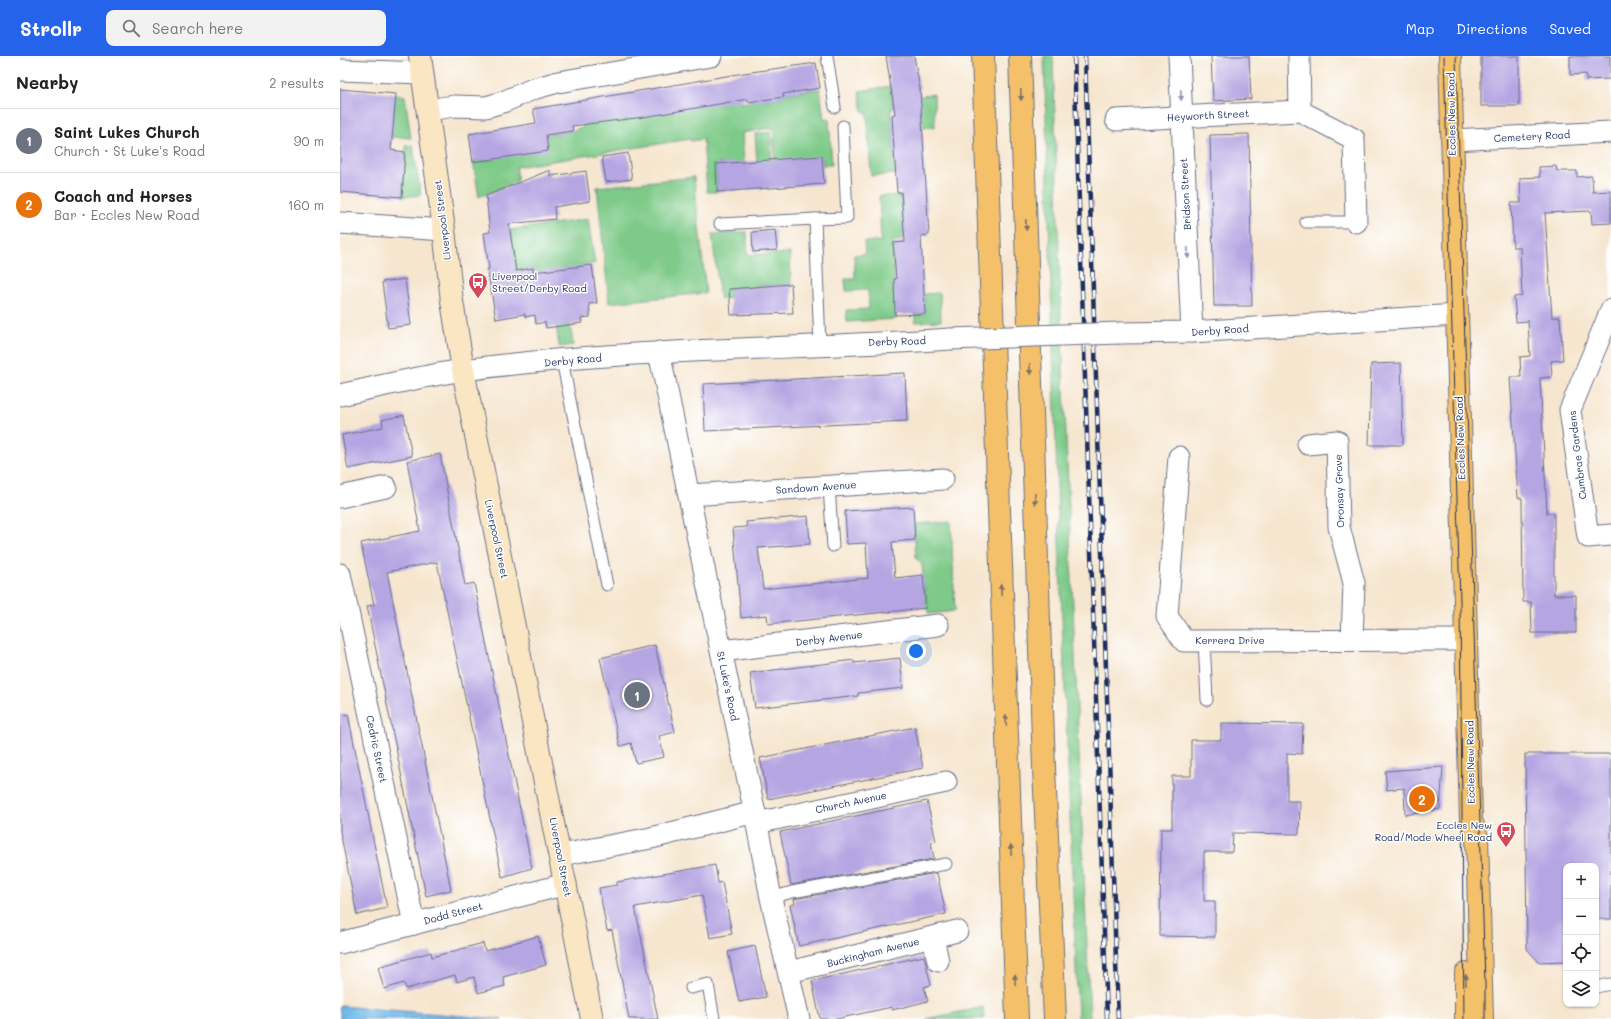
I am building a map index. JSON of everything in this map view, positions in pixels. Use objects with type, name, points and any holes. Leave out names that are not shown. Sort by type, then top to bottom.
[{"type":"main road","points":[[983,56],[1017,1019]]},
{"type":"main road","points":[[1020,56],[1043,753],[1055,1019]]},
{"type":"main road","name":"Eccles New Road","points":[[1450,56],[1471,820],[1476,837],[1482,1019]]},
{"type":"main road","name":"Eccles New Road","points":[[1466,1019],[1464,839],[1471,820]]},
{"type":"street","points":[[428,110],[454,106],[486,107],[503,102],[533,88],[558,82],[711,56]]},
{"type":"street","name":"Bridson Street","points":[[1179,56],[1192,332]]},
{"type":"street","points":[[1299,56],[1300,111],[1354,139],[1356,222]]},
{"type":"street","points":[[340,70],[421,64]]},
{"type":"street","name":"Liverpool Street","points":[[421,64],[444,230],[452,301],[463,370],[561,855],[592,1019]]},
{"type":"street","name":"Heyworth Street","points":[[1116,120],[1300,111]]},
{"type":"street","name":"Cemetery Road","points":[[1452,140],[1611,132]]},
{"type":"street","points":[[340,223],[444,230]]},
{"type":"street","name":"Cumbrae Gardens","points":[[1611,310],[1570,410],[1588,537],[1611,535]]},
{"type":"street","name":"Derby Road","points":[[340,395],[463,370],[659,352],[950,339],[1192,332],[1456,315]]},
{"type":"street","name":"St Luke's Road","points":[[659,352],[756,817],[771,898],[789,972],[796,1018]]},
{"type":"street","name":"Oronsay Grove","points":[[1308,444],[1337,441],[1339,527],[1354,583],[1352,640]]},
{"type":"street","name":"Kerrera Drive","points":[[1179,457],[1167,616],[1184,641],[1466,640]]},
{"type":"street","name":"Sandown Avenue","points":[[689,495],[943,479]]},
{"type":"street","points":[[340,497],[386,487]]},
{"type":"street","name":"Cedric Street","points":[[340,574],[414,924]]},
{"type":"street","name":"Derby Avenue","points":[[721,651],[938,625]]},
{"type":"street","name":"Church Avenue","points":[[561,855],[946,782]]},
{"type":"street","name":"Dodd Street","points":[[340,943],[566,884]]},
{"type":"street","name":"Buckingham Avenue","points":[[789,972],[957,931]]},
{"type":"street","points":[[933,937],[938,961]]},
{"type":"lane","points":[[827,56],[835,107]]},
{"type":"lane","points":[[720,224],[847,218],[843,126]]},
{"type":"lane","points":[[815,219],[820,345]]},
{"type":"lane","points":[[1306,222],[1356,222]]},
{"type":"lane","points":[[562,360],[607,585]]},
{"type":"lane","points":[[829,486],[833,546]]},
{"type":"lane","points":[[1204,640],[1207,700]]},
{"type":"lane","points":[[771,898],[792,892],[946,864]]},
{"type":"lane","points":[[691,988],[708,984],[714,1019]]},
{"type":"lane","points":[[1599,986],[1611,984]]},
{"type":"green space","points":[[1044,56],[1053,56],[1061,315],[1090,1019],[1078,1019],[1058,517]]},
{"type":"green space","points":[[890,86],[894,108],[891,109],[896,174],[871,176],[867,112],[863,112],[859,91]]},
{"type":"green space","points":[[820,89],[824,119],[829,118],[832,165],[823,165],[822,157],[775,161],[773,128],[770,128],[742,133],[744,163],[716,164],[717,192],[707,192],[703,139],[691,141],[690,139],[516,167],[518,181],[479,197],[473,162],[492,160],[538,137],[573,131],[590,123],[739,100],[740,103],[783,97],[783,94]]},
{"type":"green space","points":[[396,94],[405,96],[411,138],[392,137]]},
{"type":"green space","points":[[934,94],[935,127],[922,127],[921,113],[912,98]]},
{"type":"green space","points":[[770,132],[772,161],[757,162],[755,134]]},
{"type":"green space","points":[[406,145],[413,146],[421,195],[402,197]]},
{"type":"green space","points":[[694,177],[706,293],[609,303],[597,187]]},
{"type":"green space","points":[[901,195],[904,240],[893,241],[896,319],[847,322],[846,310],[869,309],[868,290],[846,291],[845,279],[855,279],[854,255],[865,254],[864,242],[881,241],[879,196]]},
{"type":"green space","points":[[588,219],[595,263],[581,265],[582,275],[535,282],[533,268],[519,270],[523,298],[520,299],[510,230]]},
{"type":"green space","points":[[747,232],[748,255],[790,253],[791,284],[756,286],[756,291],[749,287],[729,289],[730,298],[720,299],[712,234]]},
{"type":"green space","points":[[940,293],[941,321],[915,322],[915,314],[925,314],[924,294]]},
{"type":"green space","points":[[568,307],[573,345],[559,347],[554,309]]},
{"type":"green space","points":[[951,521],[955,611],[929,614],[926,608],[922,565],[916,559],[914,524]]},
{"type":"green space","points":[[983,1007],[984,1019],[926,1019],[978,1008]]},
{"type":"water","points":[[340,1006],[502,1019],[340,1019]]},
{"type":"building","points":[[886,56],[914,56],[920,89],[929,235],[921,236],[925,314],[895,315],[894,279],[896,279],[893,243],[905,242],[901,192],[897,192],[892,115],[895,114]]},
{"type":"building","points":[[1211,56],[1249,56],[1251,99],[1213,101]]},
{"type":"building","points":[[1481,56],[1519,56],[1519,106],[1481,106]]},
{"type":"building","points":[[1570,56],[1610,56],[1610,79],[1586,80],[1586,74],[1570,75]]},
{"type":"building","points":[[816,63],[820,88],[783,94],[784,97],[748,102],[748,99],[644,117],[572,126],[573,131],[546,135],[548,151],[473,162],[469,134],[536,123],[533,109],[744,73]]},
{"type":"building","points":[[340,89],[396,94],[391,150],[405,152],[402,197],[340,192]]},
{"type":"building","points":[[1249,134],[1252,306],[1214,306],[1210,135]]},
{"type":"building","points":[[628,153],[632,179],[606,182],[602,157]]},
{"type":"building","points":[[822,156],[824,184],[717,192],[716,164]]},
{"type":"building","points":[[1556,166],[1557,171],[1577,171],[1577,177],[1592,176],[1593,192],[1611,191],[1611,223],[1592,224],[1591,211],[1545,213],[1552,317],[1560,317],[1563,360],[1551,361],[1552,377],[1540,378],[1547,513],[1554,513],[1554,595],[1576,595],[1576,633],[1532,633],[1531,602],[1523,602],[1522,498],[1518,498],[1510,377],[1521,377],[1520,357],[1530,356],[1528,321],[1516,322],[1514,297],[1522,296],[1520,247],[1513,247],[1511,203],[1521,203],[1520,178],[1540,177],[1539,167]]},
{"type":"building","points":[[550,170],[550,176],[586,171],[590,201],[554,207],[555,219],[509,224],[516,271],[533,268],[533,272],[592,265],[597,303],[589,304],[590,317],[581,318],[582,323],[546,328],[545,322],[536,324],[535,315],[525,317],[525,314],[496,319],[487,269],[489,269],[484,233],[490,232],[486,196]]},
{"type":"building","points":[[775,230],[777,250],[753,252],[752,232]]},
{"type":"building","points":[[405,279],[411,325],[388,328],[382,282]]},
{"type":"building","points":[[791,284],[793,313],[731,315],[729,289]]},
{"type":"building","points":[[1401,363],[1403,445],[1369,445],[1371,364]]},
{"type":"building","points":[[905,373],[907,421],[705,431],[703,384]]},
{"type":"building","points":[[404,415],[412,456],[348,469],[342,435],[383,427],[382,420]]},
{"type":"building","points":[[440,454],[465,585],[474,583],[532,868],[502,877],[437,562],[387,572],[451,890],[426,896],[367,606],[374,605],[361,543],[420,531],[407,461]]},
{"type":"building","points":[[913,507],[915,540],[892,542],[895,578],[923,575],[926,608],[768,624],[767,615],[741,618],[733,528],[747,527],[746,522],[808,516],[810,544],[758,548],[763,589],[868,578],[866,543],[847,544],[845,511]]},
{"type":"building","points":[[655,645],[675,732],[659,736],[664,757],[636,763],[631,743],[620,746],[600,658]]},
{"type":"building","points":[[900,658],[903,688],[858,693],[858,696],[755,708],[750,673],[854,660],[854,663]]},
{"type":"building","points":[[348,714],[387,908],[357,915],[340,831],[340,715]]},
{"type":"building","points":[[1221,723],[1303,724],[1302,754],[1287,753],[1287,801],[1300,801],[1299,834],[1233,833],[1232,852],[1204,852],[1204,901],[1215,901],[1215,937],[1160,936],[1161,829],[1172,829],[1172,776],[1191,776],[1191,740],[1221,740]]},
{"type":"building","points":[[915,727],[923,768],[768,799],[760,758]]},
{"type":"building","points":[[1525,754],[1611,754],[1611,919],[1599,919],[1599,863],[1563,863],[1563,961],[1539,962],[1527,949]]},
{"type":"building","points":[[1443,767],[1440,809],[1405,815],[1404,788],[1387,790],[1385,771]]},
{"type":"building","points":[[927,801],[936,841],[931,842],[934,859],[791,885],[780,832]]},
{"type":"building","points":[[715,865],[718,883],[722,882],[732,934],[710,938],[702,895],[635,907],[658,1019],[629,1019],[612,930],[607,931],[599,888],[617,885],[617,882]]},
{"type":"building","points":[[937,873],[946,914],[799,946],[790,905],[795,904],[794,899]]},
{"type":"building","points":[[538,936],[546,965],[503,977],[505,986],[478,993],[474,977],[457,982],[455,975],[406,989],[404,983],[384,989],[378,967],[431,952],[432,957],[483,943],[485,951]]},
{"type":"building","points":[[755,946],[766,997],[739,1002],[728,952]]},
{"type":"building","points":[[924,956],[931,985],[924,987],[928,1001],[892,1010],[892,1007],[836,1019],[820,1019],[812,981]]},
{"type":"tram line","points":[[1444,56],[1460,602],[1464,1019]]},
{"type":"tram line","points":[[1456,56],[1485,1019]]},
{"type":"railway","points":[[1074,56],[1107,1019]]},
{"type":"railway","points":[[1085,56],[1118,1019]]},
{"type":"place","name":"Liverpool Street/Derby Road","points":[[478,299]]},
{"type":"place","name":"Saint Lukes Church","points":[[637,695]]},
{"type":"place","name":"Coach and Horses","points":[[1422,799]]},
{"type":"place","name":"Eccles New Road/Mode Wheel Road","points":[[1506,848]]}]
